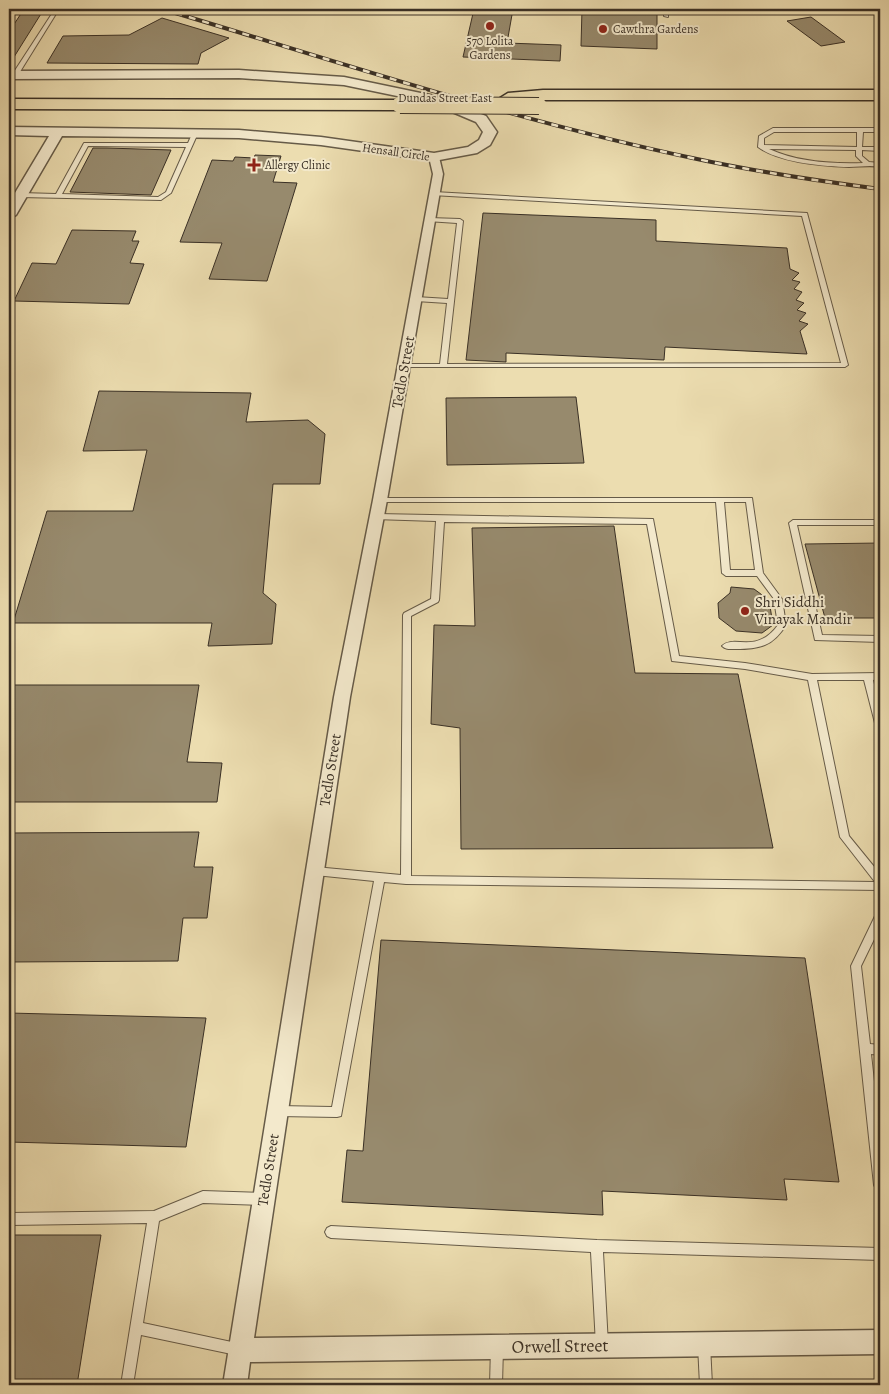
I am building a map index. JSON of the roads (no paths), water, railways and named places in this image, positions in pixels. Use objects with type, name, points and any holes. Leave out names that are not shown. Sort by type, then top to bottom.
[{"type":"main road","name":"Dundas Street East","points":[[9,97],[508,98],[543,95],[880,94]]},
{"type":"main road","name":"Dundas Street East","points":[[9,104],[880,108]]},
{"type":"street","name":"Hensall Circle","points":[[9,130],[192,139],[274,136],[434,157],[465,152],[481,145],[489,135],[485,124],[474,116],[435,100],[344,81],[239,74],[12,75]]},
{"type":"street","points":[[9,215],[58,132]]},
{"type":"street","name":"Tedlo Street","points":[[235,1385],[342,697],[377,517],[438,174],[434,157]]},
{"type":"street","name":"Orwell Street","points":[[241,1350],[880,1342]]},
{"type":"lane","points":[[12,75],[57,9]]},
{"type":"lane","points":[[666,9],[666,16]]},
{"type":"lane","points":[[762,147],[761,137],[773,130],[880,130]]},
{"type":"lane","points":[[860,130],[859,156],[866,162]]},
{"type":"lane","points":[[20,195],[152,200],[164,197],[168,193],[192,139],[86,144],[58,196]]},
{"type":"lane","points":[[762,147],[859,147],[880,149]]},
{"type":"lane","points":[[762,147],[774,154],[808,161],[852,165],[866,162],[880,165]]},
{"type":"lane","points":[[404,366],[845,365],[805,214],[434,194]]},
{"type":"lane","points":[[430,220],[460,221],[443,366]]},
{"type":"lane","points":[[416,299],[451,301]]},
{"type":"lane","points":[[380,500],[749,500],[759,573],[778,599],[782,625],[775,636],[765,645],[726,646]]},
{"type":"lane","points":[[720,500],[726,573],[759,573]]},
{"type":"lane","points":[[377,517],[650,521],[675,659],[745,666],[812,677],[880,676]]},
{"type":"lane","points":[[406,880],[407,615],[435,600],[440,518]]},
{"type":"lane","points":[[880,522],[794,523],[818,638],[880,639]]},
{"type":"lane","points":[[812,677],[845,838],[880,881]]},
{"type":"lane","points":[[868,677],[880,727]]},
{"type":"lane","points":[[314,871],[406,880],[880,886]]},
{"type":"lane","points":[[278,1111],[337,1112],[380,877]]},
{"type":"lane","points":[[880,917],[856,966],[879,1158],[880,1185]]},
{"type":"lane","points":[[865,1049],[880,1050]]},
{"type":"lane","points":[[9,1219],[154,1217],[203,1197],[264,1199]]},
{"type":"lane","points":[[126,1385],[154,1217]]},
{"type":"lane","points":[[331,1232],[597,1246],[880,1254]]},
{"type":"lane","points":[[597,1246],[602,1345]]},
{"type":"lane","points":[[136,1328],[241,1350]]},
{"type":"lane","points":[[704,1344],[706,1385]]},
{"type":"lane","points":[[496,1385],[497,1347]]},
{"type":"railway","points":[[162,9],[428,90],[629,144],[720,164],[880,189]]},
{"type":"place","name":"570 Lolita Gardens","points":[[490,26]]},
{"type":"place","name":"Cawthra Gardens","points":[[603,29]]},
{"type":"place","name":"Allergy Clinic","points":[[254,165]]},
{"type":"place","name":"Shri Siddhi Vinayak Mandir","points":[[745,611]]}]
